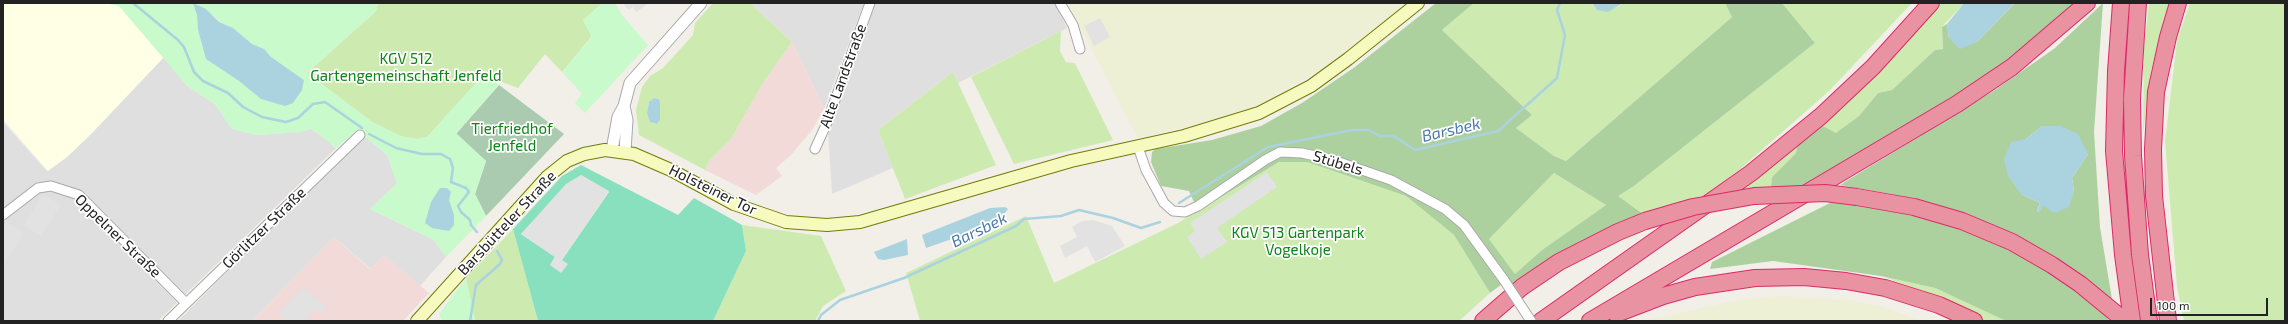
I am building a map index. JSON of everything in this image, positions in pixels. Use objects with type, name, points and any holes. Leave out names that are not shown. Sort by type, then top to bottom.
[{"type":"highway","points":[[1541,321],[1689,218],[1751,172],[1815,120],[1873,67],[1931,3]]},
{"type":"highway","points":[[2120,3],[2116,71],[2114,151],[2123,255],[2132,321]]},
{"type":"highway","points":[[2138,3],[2132,99],[2133,156],[2140,255],[2149,321]]},
{"type":"highway","points":[[2168,321],[2154,196],[2153,149],[2156,92],[2168,37],[2178,3]]},
{"type":"highway","points":[[1590,321],[1957,104],[2012,67],[2085,5]]},
{"type":"highway","points":[[1483,321],[1522,287],[1559,262],[1618,232],[1645,221],[1693,207],[1754,196],[1825,192],[1914,207],[1962,221],[2012,242],[2052,265],[2096,296],[2125,321]]},
{"type":"highway","points":[[1600,321],[1663,296],[1695,287],[1734,280],[1782,277],[1826,278],[1885,288],[1939,305],[1974,321]]},
{"type":"main road","name":"Holsteiner Tor","points":[[625,151],[658,163],[734,204],[786,222],[827,225],[870,220],[1071,161],[1138,147],[1224,125],[1259,113],[1293,96],[1332,71],[1418,3]]},
{"type":"main road","name":"Barsbütteler Straße","points":[[417,321],[526,198],[556,169],[577,156],[595,151],[625,151]]},
{"type":"street","points":[[612,150],[618,117],[624,106],[626,94],[634,78],[701,3]]},
{"type":"street","name":"Alte Landstraße","points":[[815,149],[826,125],[870,3]]},
{"type":"street","points":[[1060,3],[1073,25],[1080,49]]},
{"type":"street","points":[[624,106],[627,120],[625,151]]},
{"type":"street","name":"Görlitzer Straße","points":[[168,321],[360,135]]},
{"type":"street","name":"Stübels","points":[[1138,147],[1146,170],[1164,203],[1172,211],[1184,212],[1198,206],[1265,160],[1280,152],[1302,153],[1325,158],[1391,180],[1426,198],[1450,213],[1464,225],[1504,280],[1531,321]]},
{"type":"street","name":"Oppelner Straße","points":[[3,214],[38,188],[51,186],[79,194],[186,303]]},
{"type":"shaded area","points":[[3,3],[105,3],[119,6],[164,57],[91,134],[67,157],[48,171],[3,119]]},
{"type":"shaded area","points":[[623,3],[649,3],[636,12],[633,7],[628,10]]},
{"type":"shaded area","points":[[750,3],[864,3],[824,109],[792,42]]},
{"type":"shaded area","points":[[874,3],[1055,3],[1067,28],[958,83],[953,72],[878,130],[893,168],[832,194],[828,130]]},
{"type":"shaded area","points":[[1067,3],[1409,3],[1322,69],[1244,114],[1138,138]]},
{"type":"shaded area","points":[[1100,18],[1110,37],[1094,46],[1084,26]]},
{"type":"shaded area","points":[[792,42],[824,109],[812,130],[791,155],[776,168],[782,176],[756,195],[705,170],[710,160],[731,139],[765,80]]},
{"type":"shaded area","points":[[164,57],[187,86],[215,104],[232,129],[257,135],[300,132],[312,129],[336,148],[158,321],[3,321],[3,122],[47,171],[67,157],[91,134]]},
{"type":"shaded area","points":[[364,136],[387,155],[397,183],[370,209],[434,240],[446,257],[420,286],[384,255],[371,269],[334,237],[252,321],[178,321]]},
{"type":"shaded area","points":[[1267,172],[1277,187],[1217,228],[1227,242],[1201,259],[1187,237],[1195,231],[1190,223]]},
{"type":"shaded area","points":[[581,175],[609,191],[562,260],[568,264],[561,273],[550,265],[555,257],[521,234],[566,184]]},
{"type":"shaded area","points":[[43,194],[61,205],[41,236],[24,225]]},
{"type":"shaded area","points":[[1093,220],[1112,226],[1125,246],[1095,262],[1087,246],[1065,258],[1060,246],[1077,237],[1072,227],[1082,221]]},
{"type":"shaded area","points":[[7,222],[24,234],[3,265],[3,227]]},
{"type":"shaded area","points":[[334,237],[370,269],[384,255],[429,293],[403,321],[252,321]]},
{"type":"shaded area","points":[[304,287],[326,306],[325,312],[315,310],[304,321],[286,321],[278,313]]},
{"type":"shaded area","points":[[1780,296],[1850,300],[1884,307],[1922,321],[1645,321],[1736,300]]},
{"type":"green space","points":[[105,3],[194,3],[378,3],[376,11],[307,73],[372,122],[400,136],[417,139],[427,137],[477,82],[486,76],[499,85],[456,133],[486,161],[475,194],[486,216],[446,257],[434,240],[370,209],[397,183],[387,155],[357,130],[336,148],[312,129],[300,132],[257,135],[232,129],[215,104],[187,86],[119,6]],"holes":[[[194,3],[214,16],[219,22],[233,28],[252,44],[264,49],[271,57],[304,80],[261,99],[239,81],[206,59],[198,30],[197,15]]]},
{"type":"green space","name":"KGV 512 Gartengemeinschaft Jenfeld","points":[[378,3],[603,3],[583,20],[592,36],[562,72],[545,54],[518,88],[486,76],[477,82],[427,137],[417,139],[400,136],[372,122],[307,73],[376,11]]},
{"type":"green space","points":[[603,3],[615,3],[622,15],[648,45],[585,113],[575,103],[582,94],[562,72],[592,37],[583,20]]},
{"type":"green space","points":[[713,3],[750,3],[792,42],[765,80],[731,139],[710,160],[705,170],[639,135],[636,110],[642,87],[650,76],[663,68],[693,35],[695,23]],"holes":[[[657,98],[660,103],[659,122],[657,124],[653,123],[647,113],[649,102]]]},
{"type":"green space","points":[[1436,3],[1474,3],[1442,30],[1532,115],[1516,128],[1554,156],[1566,161],[1732,17],[1725,3],[1782,3],[1815,43],[1634,186],[1618,196],[1643,214],[1622,221],[1557,256],[1514,287],[1509,279],[1490,293],[1454,235],[1406,196],[1307,162],[1279,162],[1198,211],[1189,191],[1161,186],[1151,162],[1152,152],[1156,149],[1212,140],[1261,126],[1302,103],[1355,67]],"holes":[[[1554,173],[1606,205],[1542,250],[1515,274],[1489,239]]]},
{"type":"green space","points":[[1474,3],[1592,3],[1597,10],[1618,7],[1623,3],[1725,3],[1732,17],[1566,161],[1554,156],[1516,128],[1532,115],[1442,30]]},
{"type":"green space","points":[[1782,3],[1912,3],[1829,91],[1738,171],[1705,195],[1643,214],[1617,196],[1634,186],[1815,43]]},
{"type":"green space","points":[[1938,3],[1964,3],[1942,27],[1943,49],[1935,50],[1892,90],[1878,93],[1859,116],[1836,134],[1819,124]]},
{"type":"green space","points":[[2015,3],[2079,3],[2014,57],[1953,99],[1806,186],[1771,187],[1772,177],[1796,153],[1798,142],[1819,124],[1836,133],[1859,116],[1878,93],[1892,90],[1935,50],[1943,49],[1942,27],[1947,24],[1949,38],[1977,42]]},
{"type":"green space","points":[[2103,3],[2094,132],[2100,227],[2112,299],[2056,259],[2014,235],[1950,209],[1891,194],[1840,185],[1995,90],[2055,48]],"holes":[[[2042,126],[2088,154],[2072,178],[2074,191],[2043,206],[2039,212],[2037,211],[2040,203],[2021,194],[2026,139]]]},
{"type":"green space","points":[[2149,3],[2169,3],[2151,71],[2143,134],[2144,48]]},
{"type":"green space","points":[[2190,3],[2285,3],[2285,321],[2184,321],[2177,287],[2165,141],[2177,41]]},
{"type":"green space","points":[[1061,31],[1060,51],[1066,62],[1075,63],[1113,140],[1014,164],[971,77]]},
{"type":"green space","points":[[953,72],[996,165],[905,199],[878,130]]},
{"type":"green space","name":"Tierfriedhof Jenfeld","points":[[499,85],[564,134],[486,216],[475,194],[486,161],[456,134]]},
{"type":"green space","points":[[1798,142],[1796,153],[1772,177],[1771,187],[1736,191]]},
{"type":"green space","name":"KGV 513 Gartenpark Vogelkoje","points":[[1279,162],[1307,162],[1406,196],[1454,235],[1490,293],[1459,321],[920,321],[906,273],[1026,216],[1054,283],[1178,223]]},
{"type":"green space","points":[[581,165],[678,215],[694,198],[742,225],[746,251],[713,321],[538,321],[513,229],[562,176]],"holes":[[[581,175],[609,192],[562,260],[550,265],[555,257],[521,234]]]},
{"type":"green space","points":[[1554,173],[1606,205],[1542,250],[1515,274],[1489,239]]},
{"type":"green space","points":[[1842,202],[1924,216],[1983,235],[2053,272],[2104,311],[2109,321],[2006,321],[1935,288],[1881,276],[1773,261],[1710,269],[1712,262],[1830,203]]},
{"type":"green space","points":[[742,225],[821,236],[846,291],[823,306],[815,321],[713,321],[746,251]]},
{"type":"green space","points":[[513,229],[538,321],[475,321],[466,278]]},
{"type":"green space","points":[[1881,276],[1935,288],[2006,321],[1986,321],[1939,297]]},
{"type":"green space","points":[[466,278],[475,321],[442,321],[439,314]]},
{"type":"water","points":[[193,3],[206,9],[219,22],[233,28],[252,44],[264,49],[271,57],[304,80],[302,90],[293,103],[285,106],[261,99],[239,81],[206,59],[198,30],[197,15]]},
{"type":"water","points":[[1592,3],[1623,3],[1608,12],[1597,10]]},
{"type":"water","points":[[1964,3],[2015,3],[1977,42],[1960,49],[1949,38],[1947,24]]},
{"type":"water","points":[[654,98],[659,99],[660,103],[660,120],[657,124],[650,122],[647,113],[649,102]]},
{"type":"water","points":[[2042,126],[2060,126],[2078,134],[2088,154],[2072,178],[2074,191],[2069,207],[2054,213],[2044,206],[2039,212],[2037,212],[2040,203],[2021,194],[2008,176],[2004,159],[2011,142],[2026,139]]},
{"type":"water","points":[[440,188],[447,188],[451,192],[449,200],[454,215],[454,225],[449,231],[432,228],[425,223],[431,202]]},
{"type":"water","points":[[1005,207],[1008,209],[1003,216],[974,228],[969,233],[926,248],[922,235],[990,208]]},
{"type":"water","points":[[907,239],[908,255],[884,260],[878,259],[874,252]]},
{"type":"waterway","points":[[133,3],[178,40],[184,47],[194,72],[203,81],[228,93],[243,107],[262,117],[286,122],[298,118],[313,104],[325,102],[362,128]]},
{"type":"waterway","name":"Barsbek","points":[[1179,203],[1268,147],[1352,130],[1369,130],[1379,136],[1394,136],[1415,150],[1498,131],[1557,78],[1565,35],[1557,10],[1560,3]]},
{"type":"waterway","points":[[369,134],[396,148],[422,154],[441,154],[450,159],[453,168],[451,182],[466,188],[469,192],[458,206],[461,212],[470,220],[471,225],[477,232]]},
{"type":"waterway","name":"Barsbek","points":[[818,321],[821,315],[840,300],[904,278],[1016,226],[1024,219],[1061,216],[1079,210],[1113,218],[1141,228],[1160,222]]},
{"type":"waterway","points":[[470,321],[476,285],[500,264],[502,260],[497,251]]}]
